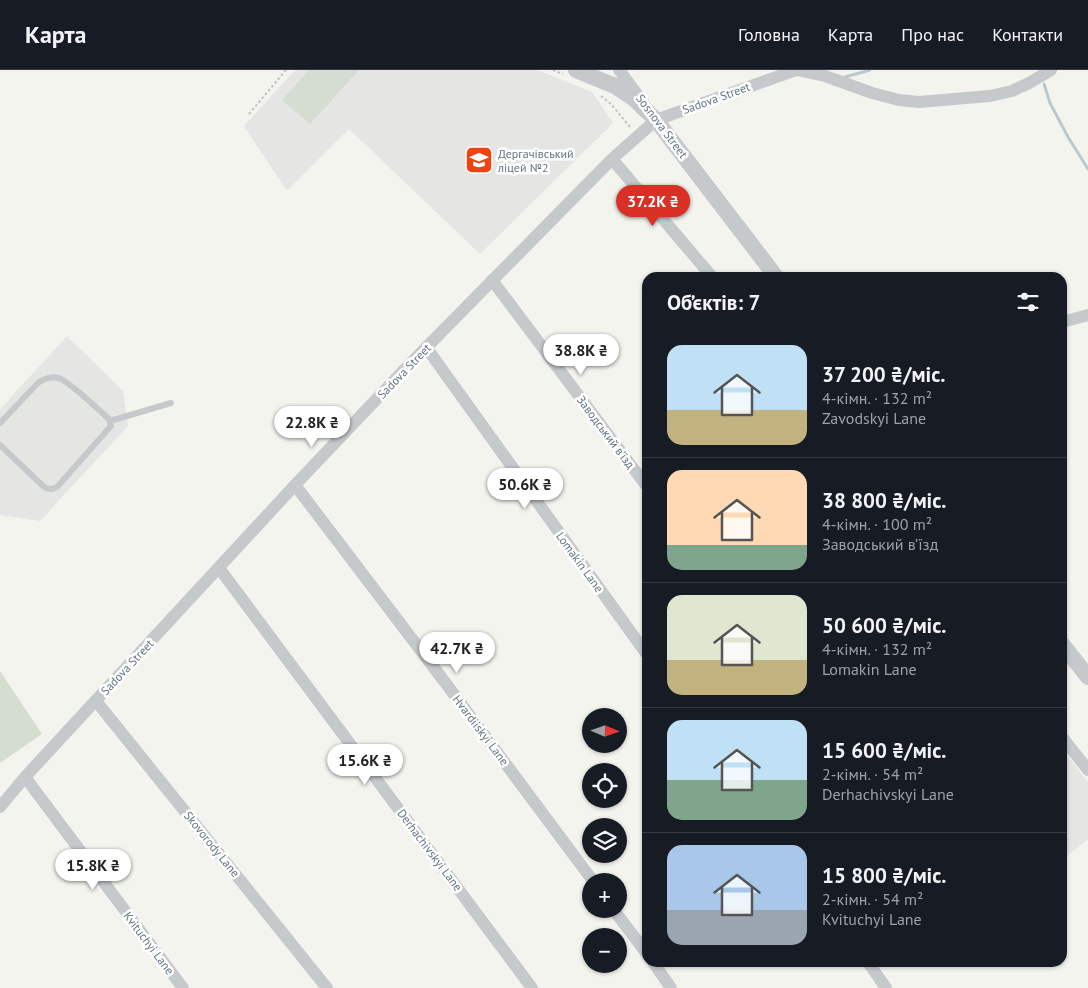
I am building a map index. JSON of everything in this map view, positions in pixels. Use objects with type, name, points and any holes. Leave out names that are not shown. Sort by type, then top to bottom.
[{"type":"street","name":"Sosnova Street","points":[[619,70],[772,272]]},
{"type":"street","name":"Sadova Street","points":[[0,807],[295,485],[426,347],[612,159],[656,120],[796,70],[825,76],[872,93],[899,100],[919,102],[990,96],[1012,91],[1051,70]]},
{"type":"street","points":[[569,72],[615,86],[634,98],[656,120]]},
{"type":"street","points":[[612,159],[708,272]]},
{"type":"street","name":"Заводський в’їзд","points":[[492,280],[642,480]]},
{"type":"street","points":[[1067,321],[1088,316]]},
{"type":"street","name":"Lomakin Lane","points":[[426,347],[642,648]]},
{"type":"street","name":"Hvardiiskyi Lane","points":[[295,485],[444,680],[587,873]]},
{"type":"street","name":"Derhachivskyi Lane","points":[[219,568],[532,988]]},
{"type":"street","points":[[1067,650],[1088,677]]},
{"type":"street","name":"Skovorody Lane","points":[[96,701],[327,988]]},
{"type":"street","points":[[1067,743],[1088,770]]},
{"type":"street","name":"Kvituchyi Lane","points":[[25,778],[183,988]]},
{"type":"street","points":[[620,918],[642,947]]},
{"type":"street","points":[[657,967],[672,988]]},
{"type":"street","points":[[871,967],[886,988]]},
{"type":"lane","points":[[0,423],[39,382],[51,377],[64,380],[109,419],[111,426],[58,486],[52,489],[45,488],[0,444]]},
{"type":"lane","points":[[110,421],[172,403]]},
{"type":"path","points":[[249,114],[286,70]]},
{"type":"path","points":[[553,70],[569,72]]},
{"type":"path","points":[[599,94],[611,104],[638,136]]},
{"type":"shaded area","name":"Дергачівський ліцей №2","points":[[295,70],[538,70],[592,92],[613,123],[480,254],[349,129],[287,191],[244,126]]},
{"type":"shaded area","points":[[309,70],[359,70],[310,124],[282,100]]},
{"type":"shaded area","points":[[67,336],[123,391],[128,426],[40,521],[0,515],[0,409]]},
{"type":"shaded area","points":[[0,671],[42,734],[0,763]]},
{"type":"shaded area","points":[[1067,755],[1088,782],[1088,839],[1067,856]]},
{"type":"waterway","points":[[845,77],[870,70]]},
{"type":"waterway","points":[[1044,84],[1050,103],[1088,169]]},
{"type":"place","name":"Дергачівський ліцей №2","points":[[479,160]]}]
